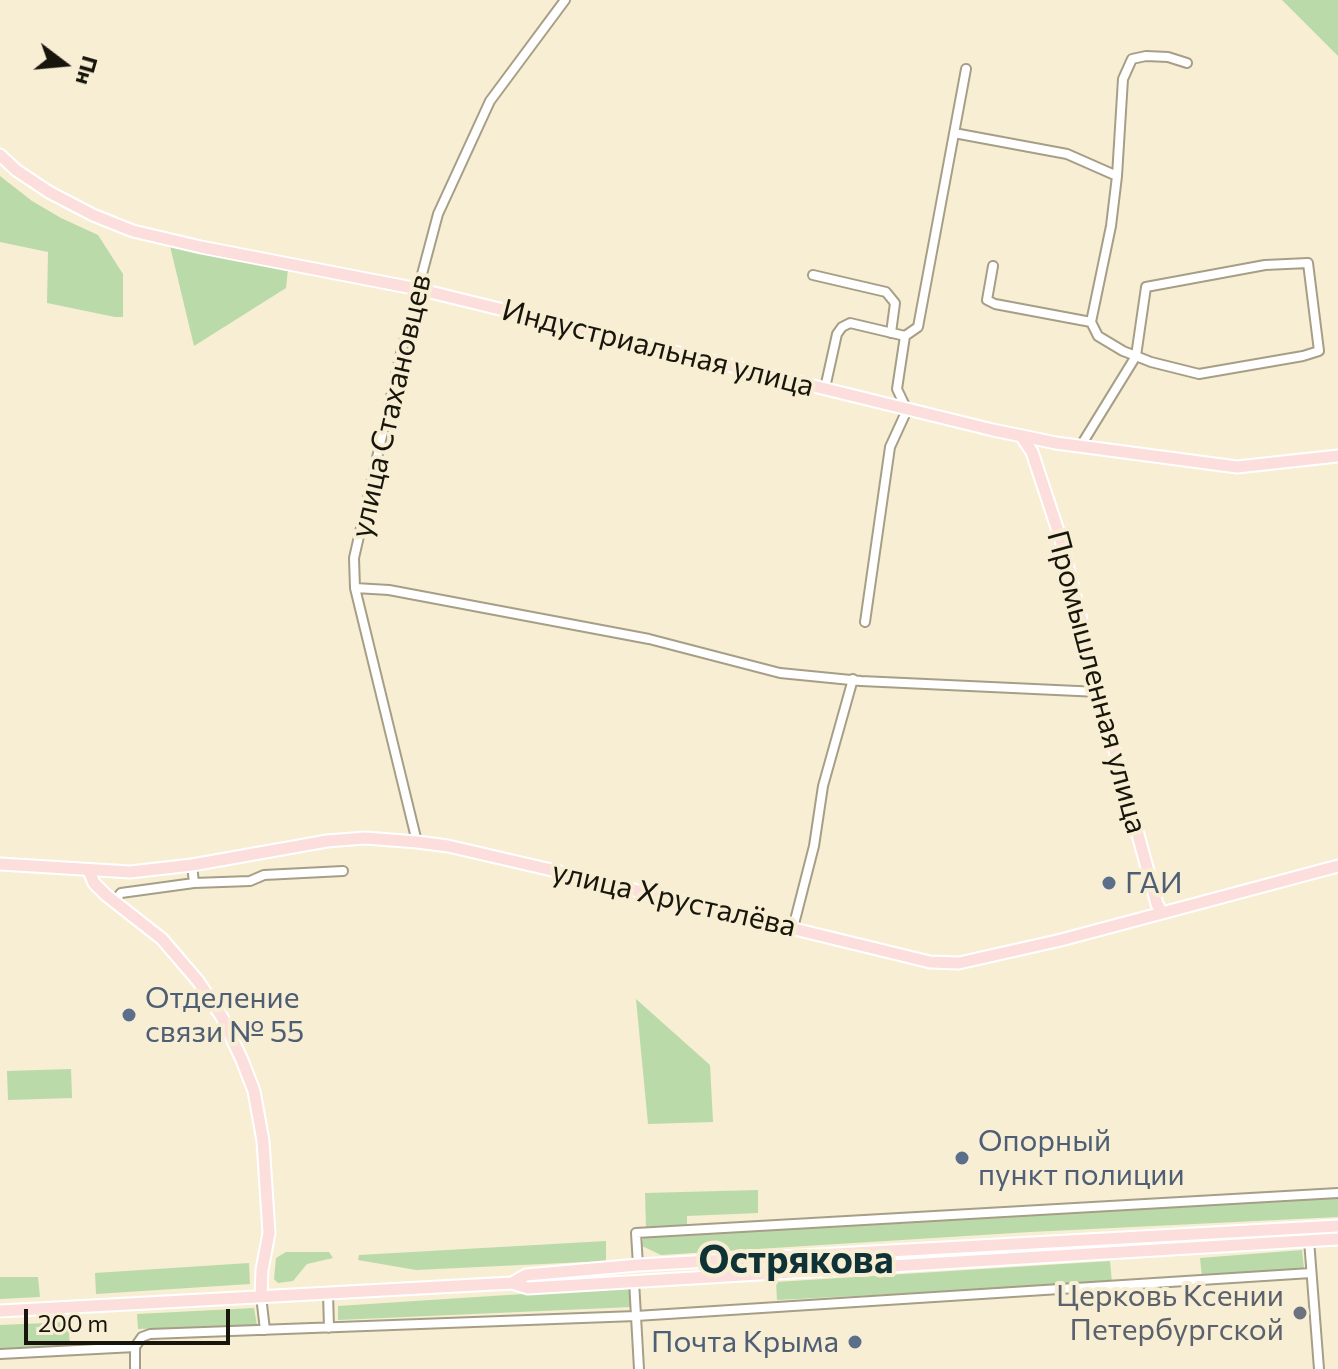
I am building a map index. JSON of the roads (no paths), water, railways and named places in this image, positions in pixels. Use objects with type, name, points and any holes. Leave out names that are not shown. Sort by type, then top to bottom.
[{"type":"main road","name":"Индустриальная улица","points":[[0,155],[49,192],[133,231],[418,289],[1022,437],[1237,467],[1338,456]]},
{"type":"main road","name":"Промышленная улица","points":[[1022,437],[1032,452],[1061,540],[1099,692],[1162,913]]},
{"type":"main road","points":[[1032,452],[1043,445],[1056,443]]},
{"type":"main road","name":"улица Хрусталёва","points":[[0,864],[130,872],[192,865],[327,841],[365,838],[417,842],[465,850],[930,962],[959,963],[1039,946],[1338,866]]},
{"type":"main road","points":[[89,871],[94,883],[162,939],[198,981],[222,1017],[246,1070],[254,1091],[258,1116],[269,1233],[261,1296]]},
{"type":"main road","points":[[512,1283],[526,1275],[638,1265],[1338,1226]]},
{"type":"main road","points":[[0,1311],[512,1283],[528,1288],[1338,1239]]},
{"type":"street","name":"улица Стахановцев","points":[[417,842],[355,588],[354,558],[401,353],[438,214],[490,101],[565,0]]},
{"type":"street","points":[[1080,447],[1136,356],[1146,287],[1265,265],[1308,263],[1319,351],[1199,374],[1136,356],[1098,336],[1091,322],[1111,226],[1123,79],[1132,59],[1168,57],[1187,63]]},
{"type":"street","points":[[825,388],[837,334],[842,327],[850,323],[905,336],[914,331],[920,322],[966,69]]},
{"type":"street","points":[[954,133],[1067,154],[1117,176]]},
{"type":"street","points":[[993,266],[987,300],[1091,322]]},
{"type":"street","points":[[813,275],[886,292],[895,303],[891,333]]},
{"type":"street","points":[[884,405],[897,389],[905,336]]},
{"type":"street","points":[[865,622],[890,447],[907,410],[897,389]]},
{"type":"street","points":[[355,588],[389,590],[649,639],[780,673],[1099,692]]},
{"type":"street","points":[[793,928],[814,846],[823,786],[853,679]]},
{"type":"street","points":[[192,865],[194,883]]},
{"type":"street","points":[[114,902],[121,893],[194,883],[250,881],[264,875],[343,871]]},
{"type":"street","points":[[638,1265],[636,1233],[1338,1193]]},
{"type":"street","points":[[1309,1240],[1319,1369]]},
{"type":"street","points":[[135,1369],[135,1347],[142,1337],[150,1334],[636,1316],[1311,1273]]},
{"type":"street","points":[[634,1281],[639,1369]]},
{"type":"street","points":[[328,1293],[329,1328]]},
{"type":"street","points":[[261,1296],[265,1330]]},
{"type":"street","points":[[0,1354],[135,1347]]},
{"type":"place","name":"ГАИ","points":[[1109,883]]},
{"type":"place","name":"Отделение связи № 55","points":[[129,1015]]},
{"type":"place","name":"Опорный пункт полиции","points":[[962,1158]]},
{"type":"place","name":"Церковь Ксении Петербургской","points":[[1300,1313]]},
{"type":"place","name":"Почта Крыма","points":[[855,1342]]},
{"type":"district","name":"Острякова","points":[[796,1260]]}]
